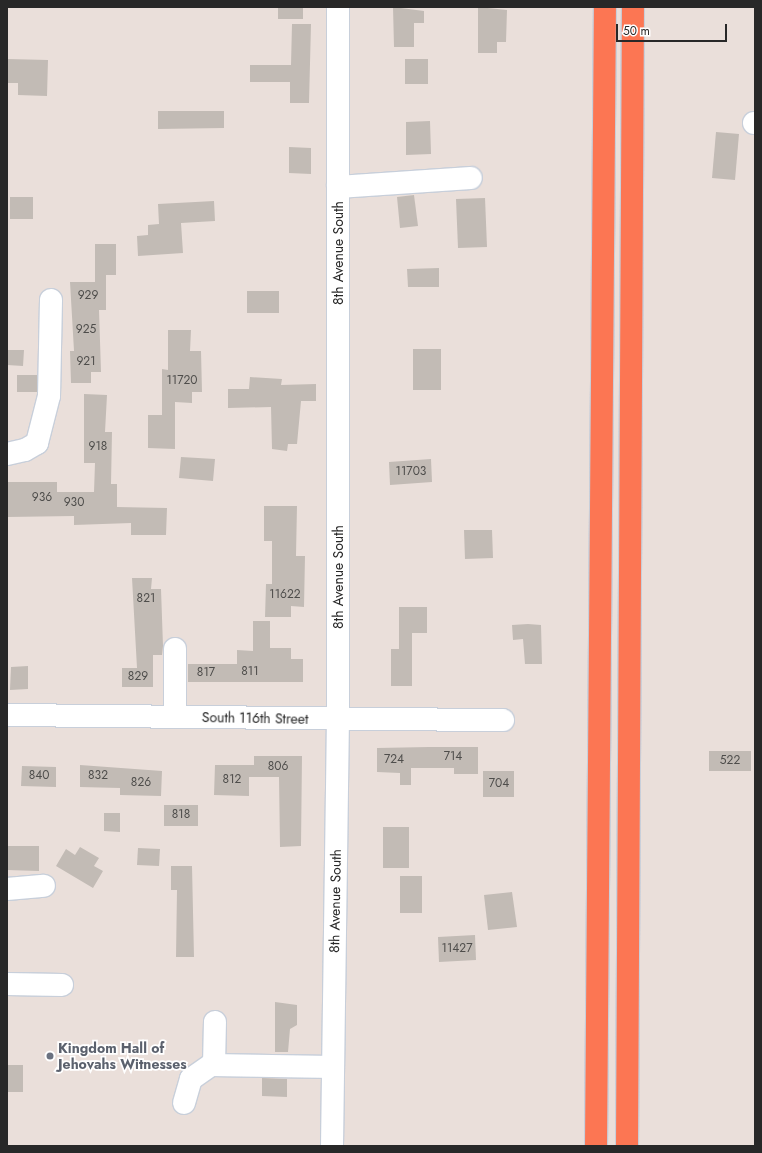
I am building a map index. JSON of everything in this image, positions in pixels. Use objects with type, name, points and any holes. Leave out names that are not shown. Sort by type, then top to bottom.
[{"type":"highway","points":[[596,1146],[605,7]]},
{"type":"highway","points":[[627,1146],[633,7]]},
{"type":"street","name":"8th Avenue South","points":[[332,1146],[338,719],[338,7]]},
{"type":"street","points":[[338,187],[471,178]]},
{"type":"street","points":[[7,454],[25,450],[37,442],[49,396],[51,300]]},
{"type":"street","points":[[175,649],[175,717]]},
{"type":"street","name":"South 116th Street","points":[[7,715],[503,720]]},
{"type":"street","points":[[7,890],[44,886]]},
{"type":"street","points":[[7,984],[62,985]]},
{"type":"street","points":[[214,1065],[215,1022]]},
{"type":"street","points":[[184,1103],[191,1079],[198,1071],[214,1065],[333,1067]]},
{"type":"building","points":[[278,7],[303,7],[303,19],[278,19]]},
{"type":"building","points":[[393,7],[424,11],[424,23],[414,23],[414,47],[394,47]]},
{"type":"building","points":[[478,7],[507,10],[506,42],[497,42],[497,53],[478,53]]},
{"type":"building","points":[[292,24],[311,24],[309,103],[290,103],[290,82],[250,82],[250,65],[291,65]]},
{"type":"building","points":[[7,59],[48,60],[47,96],[18,95],[18,83],[7,83]]},
{"type":"building","points":[[405,59],[428,59],[428,84],[405,84]]},
{"type":"building","points":[[158,111],[224,111],[224,128],[158,129]]},
{"type":"building","points":[[430,121],[431,154],[406,155],[406,122]]},
{"type":"building","points":[[716,132],[739,134],[735,180],[712,178]]},
{"type":"building","points":[[289,147],[311,148],[311,174],[289,173]]},
{"type":"building","points":[[414,195],[418,226],[400,228],[397,197]]},
{"type":"building","points":[[10,197],[33,197],[33,219],[10,219]]},
{"type":"building","points":[[485,198],[487,247],[458,248],[456,199]]},
{"type":"building","points":[[214,201],[215,221],[181,223],[183,253],[138,256],[137,236],[148,235],[148,225],[159,224],[158,204]]},
{"type":"building","points":[[95,244],[116,244],[116,275],[106,275],[106,310],[99,310],[101,372],[91,372],[91,383],[71,383],[70,351],[74,351],[70,282],[95,282]]},
{"type":"building","points":[[439,268],[439,287],[408,287],[407,269]]},
{"type":"building","points":[[247,291],[279,291],[279,313],[247,313]]},
{"type":"building","points":[[168,330],[191,330],[190,351],[201,351],[202,392],[192,392],[192,403],[175,402],[175,449],[148,448],[148,415],[162,415],[162,369],[168,370]]},
{"type":"building","points":[[413,349],[441,349],[441,390],[413,390]]},
{"type":"building","points":[[7,350],[24,350],[23,366],[7,365]]},
{"type":"building","points":[[17,375],[37,375],[37,392],[17,392]]},
{"type":"building","points":[[250,377],[282,379],[281,385],[316,384],[316,401],[301,401],[297,444],[288,444],[287,451],[272,449],[271,407],[228,408],[228,389],[249,389]]},
{"type":"building","points":[[84,394],[107,395],[105,432],[112,432],[111,484],[117,484],[117,507],[167,508],[166,535],[131,535],[131,523],[74,525],[74,516],[7,517],[7,482],[57,482],[57,492],[94,492],[95,463],[84,463]]},
{"type":"building","points":[[181,457],[215,459],[213,481],[179,478]]},
{"type":"building","points":[[431,459],[432,482],[390,485],[389,462]]},
{"type":"building","points":[[264,506],[297,506],[296,556],[305,556],[304,607],[291,606],[291,617],[265,617],[266,584],[272,584],[272,541],[264,541]]},
{"type":"building","points":[[464,530],[492,530],[493,558],[465,559]]},
{"type":"building","points":[[132,578],[152,578],[151,589],[161,589],[163,646],[162,655],[153,655],[153,687],[122,687],[122,668],[137,668]]},
{"type":"building","points":[[399,607],[427,607],[427,633],[412,633],[412,686],[391,686],[391,649],[399,649]]},
{"type":"building","points":[[253,621],[270,621],[270,648],[291,648],[291,659],[303,659],[303,682],[188,682],[188,664],[237,664],[237,650],[253,651]]},
{"type":"building","points":[[512,625],[541,625],[542,664],[525,664],[523,639],[513,640]]},
{"type":"building","points":[[28,666],[28,689],[10,690],[11,667]]},
{"type":"building","points":[[478,747],[478,774],[454,774],[454,768],[411,768],[411,785],[400,785],[400,773],[377,772],[377,748]]},
{"type":"building","points":[[709,751],[751,751],[751,771],[709,771]]},
{"type":"building","points":[[254,756],[302,756],[301,846],[280,847],[279,777],[249,777],[249,796],[214,795],[215,765],[254,765]]},
{"type":"building","points":[[80,765],[162,771],[161,796],[120,795],[120,788],[80,787]]},
{"type":"building","points":[[22,766],[56,767],[56,787],[21,786]]},
{"type":"building","points":[[483,771],[514,771],[514,797],[483,797]]},
{"type":"building","points":[[164,805],[198,805],[198,826],[164,826]]},
{"type":"building","points":[[104,813],[120,813],[120,832],[104,831]]},
{"type":"building","points":[[383,827],[409,827],[409,868],[383,868]]},
{"type":"building","points":[[7,846],[39,846],[39,871],[7,870]]},
{"type":"building","points":[[80,847],[99,858],[94,866],[103,871],[93,888],[56,866],[66,849],[75,855]]},
{"type":"building","points":[[138,848],[160,849],[159,866],[137,865]]},
{"type":"building","points":[[171,866],[192,866],[194,957],[176,957],[177,890],[171,890]]},
{"type":"building","points":[[400,876],[422,876],[422,913],[400,913]]},
{"type":"building","points":[[512,892],[517,927],[488,930],[484,895]]},
{"type":"building","points":[[475,935],[476,960],[439,962],[438,937]]},
{"type":"building","points":[[275,1002],[297,1005],[297,1025],[290,1029],[288,1052],[275,1052]]},
{"type":"building","points":[[7,1065],[23,1065],[23,1092],[7,1092]]},
{"type":"building","points":[[262,1078],[287,1079],[287,1097],[262,1096]]},
{"type":"place","name":"Kingdom Hall of Jehovahs Witnesses","points":[[50,1056]]}]
